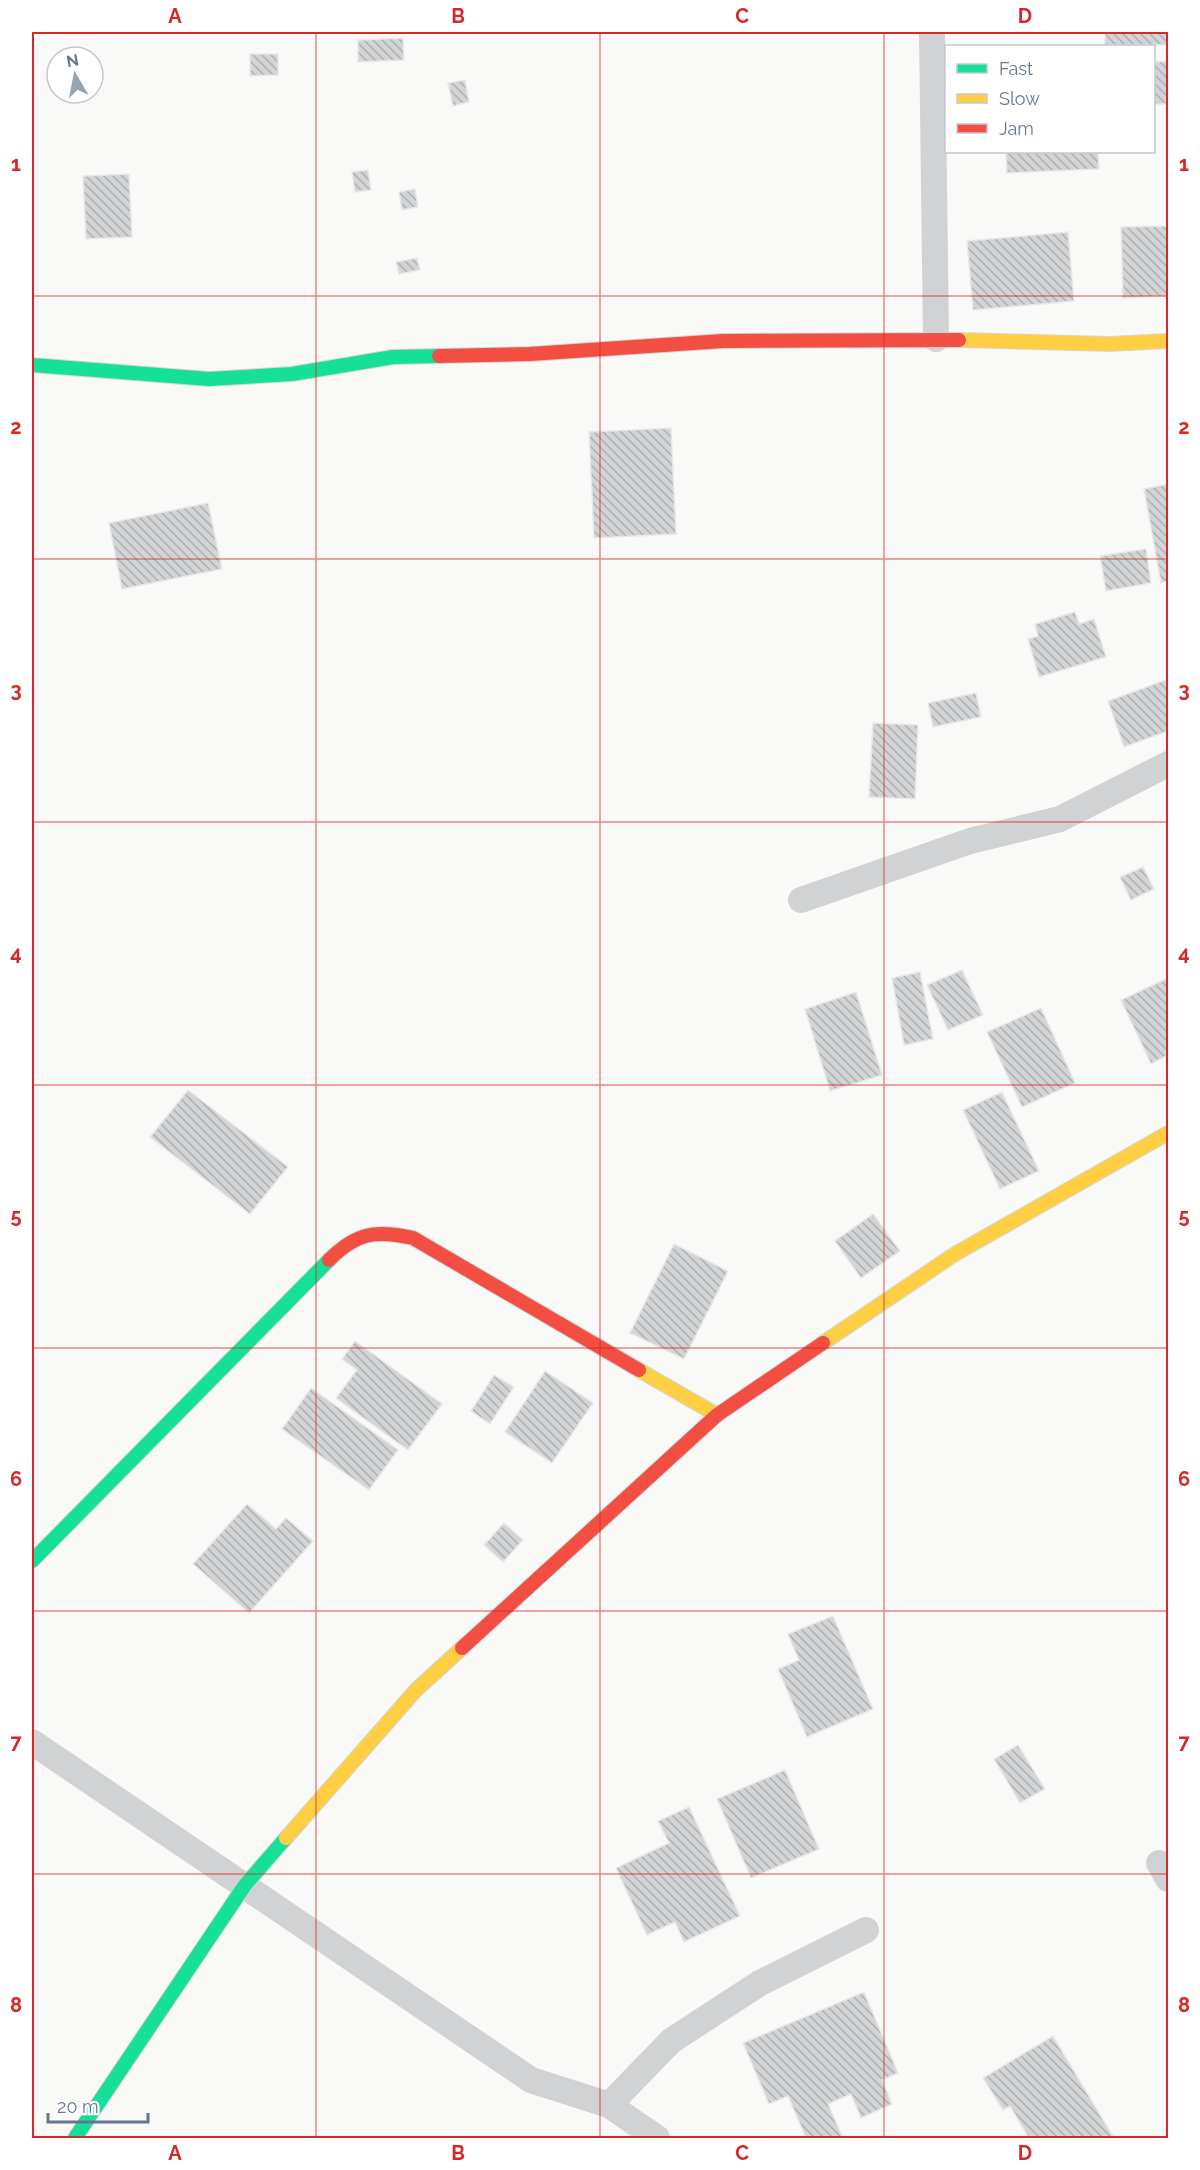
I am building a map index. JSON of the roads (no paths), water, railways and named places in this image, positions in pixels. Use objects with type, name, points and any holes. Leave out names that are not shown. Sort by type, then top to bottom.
[{"type":"street","points":[[932,32],[936,339]]},
{"type":"street","points":[[32,365],[208,379],[292,374],[393,357],[530,354],[723,340],[936,339],[1110,345],[1168,341]]},
{"type":"street","points":[[801,900],[970,841],[1060,819],[1168,764]]},
{"type":"street","points":[[75,2139],[245,1885],[416,1690],[717,1415],[955,1254],[1168,1133]]},
{"type":"street","points":[[32,1561],[339,1250],[367,1233],[386,1231],[413,1238],[717,1415]]},
{"type":"street","points":[[32,1742],[531,2080],[609,2105],[657,2139]]},
{"type":"street","points":[[609,2105],[671,2041],[760,1983],[866,1930]]}]
